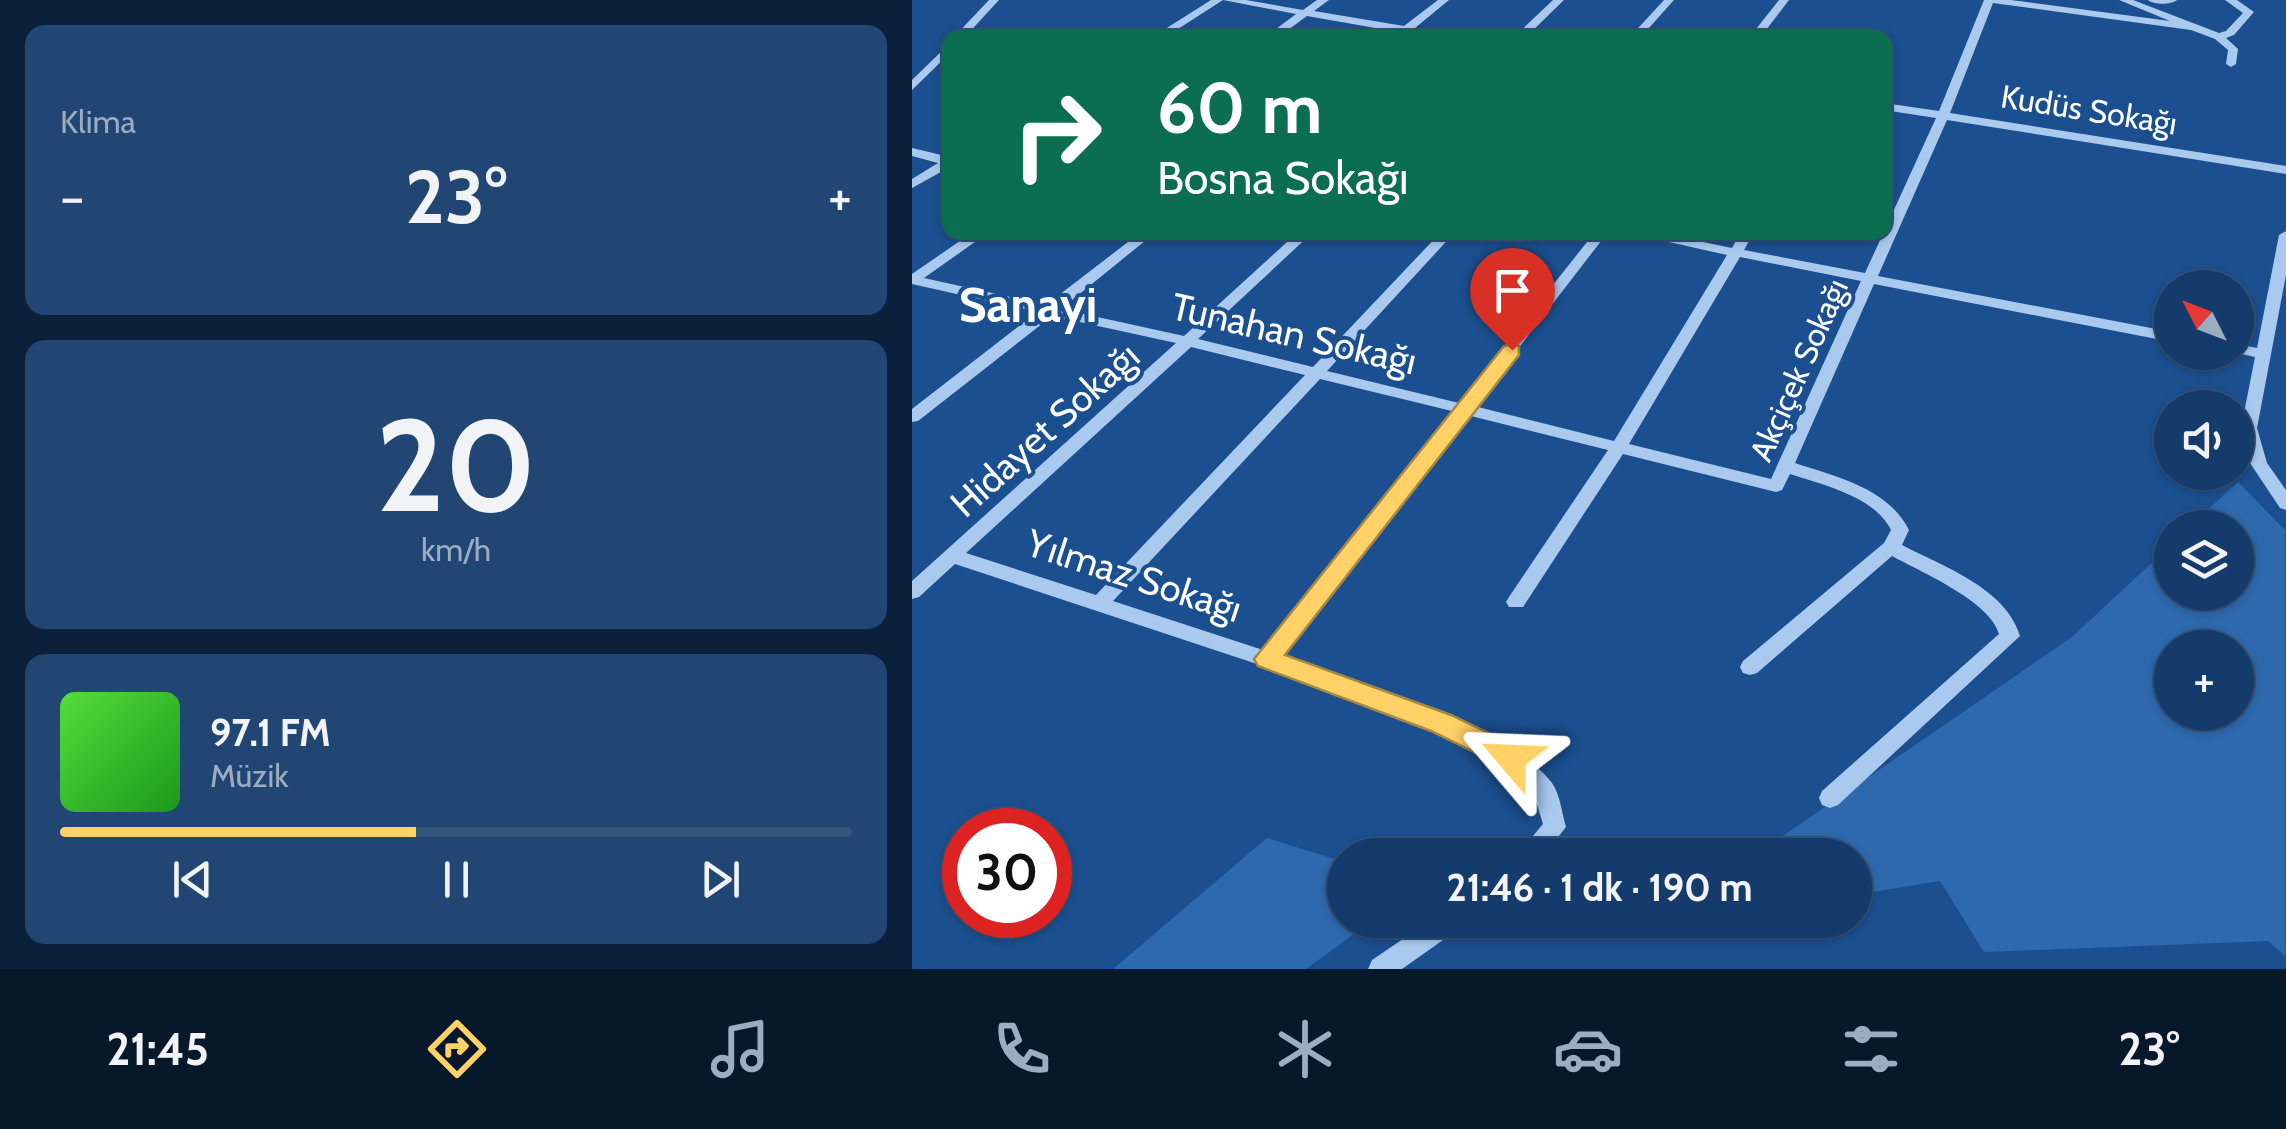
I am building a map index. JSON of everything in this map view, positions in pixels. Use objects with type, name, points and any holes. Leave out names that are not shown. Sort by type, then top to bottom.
[{"type":"street","points":[[966,30],[994,0]]},
{"type":"street","points":[[1169,30],[1218,0]]},
{"type":"street","points":[[1228,0],[1385,30]]},
{"type":"street","points":[[1280,30],[1324,0]]},
{"type":"street","points":[[1407,30],[1444,0]]},
{"type":"street","points":[[1527,30],[1559,0]]},
{"type":"street","points":[[1641,30],[1669,0]]},
{"type":"street","points":[[1760,30],[1784,0]]},
{"type":"street","points":[[1989,0],[2189,27]]},
{"type":"street","name":"Akçiçek Sokağı","points":[[1892,229],[1989,0]]},
{"type":"street","points":[[2124,0],[2219,37],[2233,50],[2231,64]]},
{"type":"street","points":[[2153,0],[2172,0]]},
{"type":"street","points":[[2219,37],[2240,24],[2248,12],[2230,0]]},
{"type":"street","points":[[2242,5],[2257,0]]},
{"type":"street","points":[[912,87],[942,55]]},
{"type":"street","name":"Kudüs Sokağı","points":[[1892,107],[2286,170]]},
{"type":"street","points":[[912,152],[942,160]]},
{"type":"street","points":[[912,184],[942,166]]},
{"type":"street","points":[[2286,234],[2260,354],[2251,445],[2286,504]]},
{"type":"street","points":[[912,280],[970,240]]},
{"type":"street","points":[[912,417],[1140,240]]},
{"type":"street","name":"Hidayet Sokağı","points":[[912,592],[1299,240]]},
{"type":"street","points":[[1100,603],[1442,240]]},
{"type":"street","points":[[1267,659],[1596,240]]},
{"type":"street","points":[[1672,240],[2154,334]]},
{"type":"street","points":[[1516,602],[1617,450],[1743,240]]},
{"type":"street","name":"Akçiçek Sokağı","points":[[1776,486],[1887,240]]},
{"type":"street","name":"Tunahan Sokağı","points":[[912,280],[1319,372],[1617,450],[1776,486]]},
{"type":"street","points":[[2254,353],[2260,354]]},
{"type":"street","points":[[1750,667],[1891,546],[1900,530],[1893,514],[1846,489],[1785,466]]},
{"type":"street","points":[[1830,798],[2010,636],[2009,624],[1995,608],[1891,546]]},
{"type":"street","name":"Yılmaz Sokağı","points":[[952,556],[1267,659],[1441,723],[1511,758],[1544,790],[1554,827],[1545,838]]},
{"type":"street","points":[[1381,969],[1425,938]]},
{"type":"shaded area","points":[[2229,490],[2246,490],[2285,530],[2285,956],[2268,941],[1984,952],[1940,881],[1872,892],[1872,838],[1780,838],[2072,637],[2154,561],[2154,610],[2254,610],[2254,510],[2208,510]]},
{"type":"shaded area","points":[[1267,838],[1327,857],[1327,938],[1348,938],[1306,969],[1113,969]]},
{"type":"district","name":"Sanayi","points":[[1028,305]]},
{"type":"route","points":[[1511,758],[1441,723],[1267,659],[1512,350]]}]
